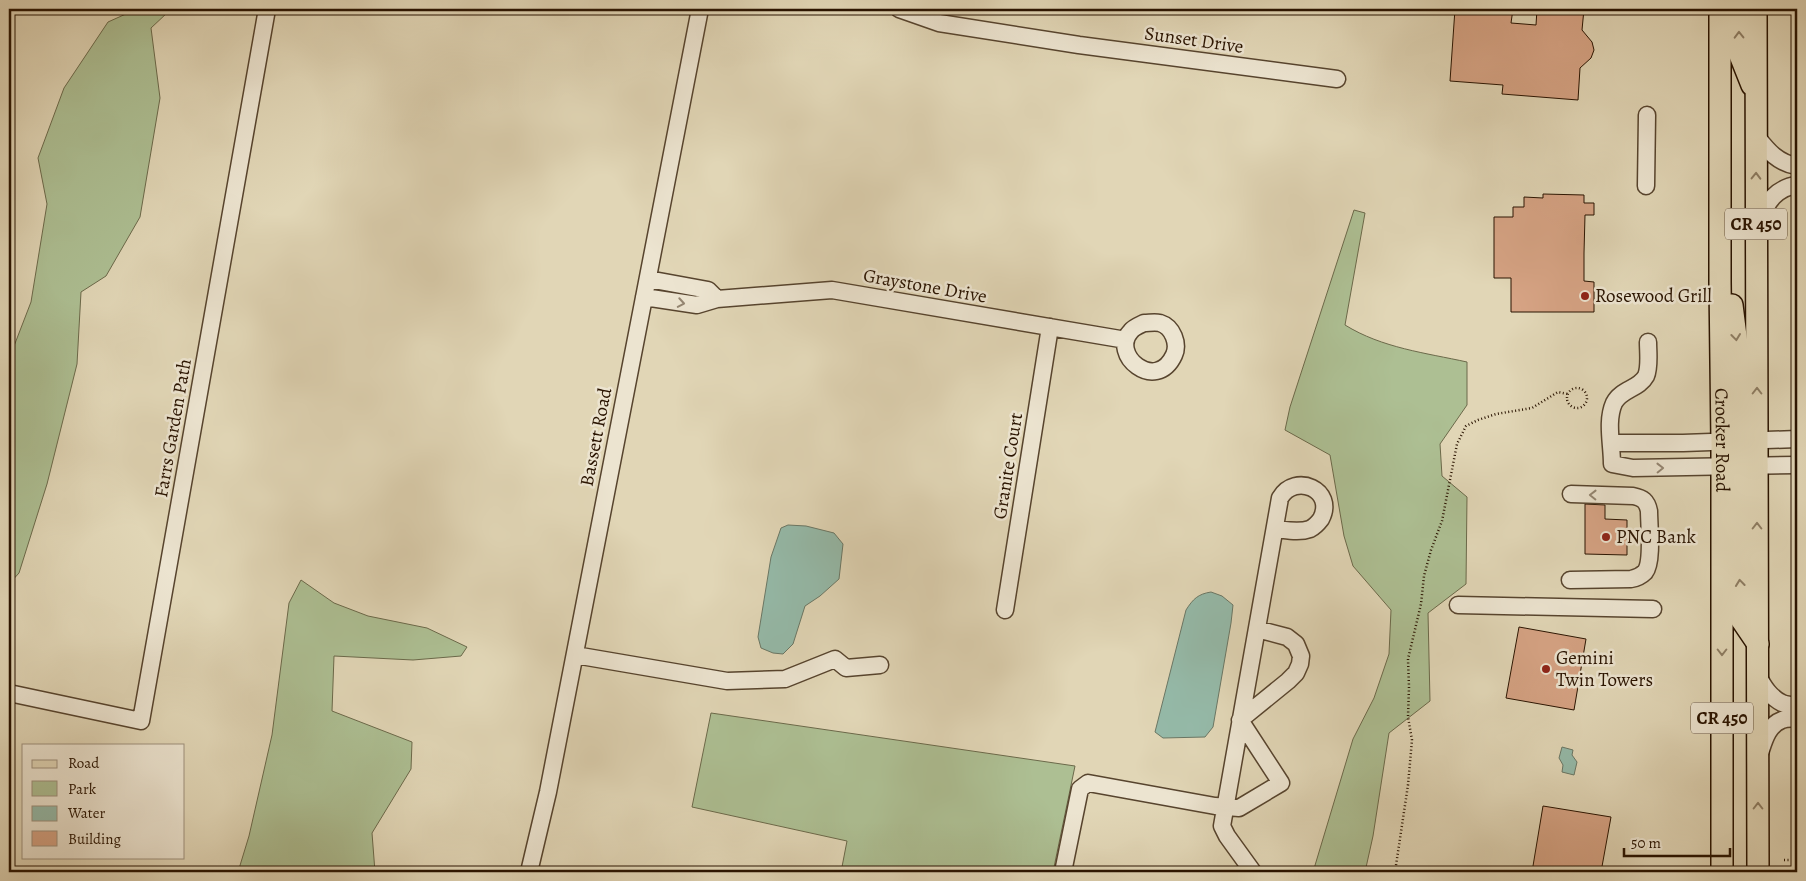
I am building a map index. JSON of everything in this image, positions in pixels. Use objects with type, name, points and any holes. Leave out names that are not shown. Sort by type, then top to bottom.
[{"type":"main road","name":"Crocker Road","points":[[1720,9],[1720,257],[1739,441]]},
{"type":"main road","points":[[1732,9],[1738,19],[1740,56],[1756,94]]},
{"type":"main road","name":"Crocker Road","points":[[1722,872],[1739,441],[1756,225],[1756,9]]},
{"type":"main road","points":[[1739,441],[1734,450],[1739,466]]},
{"type":"main road","name":"Crocker Road","points":[[1739,466],[1758,644],[1758,872]]},
{"type":"street","name":"Farrs Garden Path","points":[[9,693],[142,721],[267,9]]},
{"type":"street","name":"Bassett Road","points":[[529,872],[548,792],[700,9]]},
{"type":"street","name":"Sunset Drive","points":[[899,9],[939,23],[1079,45],[1337,79]]},
{"type":"street","points":[[1646,186],[1647,115]]},
{"type":"street","points":[[1756,138],[1775,157],[1788,164],[1797,166]]},
{"type":"street","points":[[1756,225],[1772,197],[1780,190],[1797,185]]},
{"type":"street","points":[[648,279],[708,290],[717,299]]},
{"type":"street","name":"Graystone Drive","points":[[644,297],[697,305],[717,299],[832,290],[1126,340]]},
{"type":"street","name":"Granite Court","points":[[1005,610],[1050,327]]},
{"type":"street","points":[[1648,342],[1647,375],[1640,384],[1625,390],[1615,402],[1610,416],[1612,464],[1633,468],[1797,465]]},
{"type":"street","points":[[1612,443],[1797,439]]},
{"type":"street","points":[[1570,580],[1639,578],[1647,570],[1649,557],[1648,504],[1643,498],[1571,494]]},
{"type":"street","points":[[1253,872],[1222,826],[1275,529]]},
{"type":"street","points":[[1458,605],[1653,609]]},
{"type":"street","points":[[1240,720],[1288,682],[1296,673],[1300,664],[1301,656],[1296,644],[1287,637],[1257,629]]},
{"type":"street","points":[[574,655],[727,682],[786,679],[835,659],[846,668],[880,665]]},
{"type":"street","points":[[1758,676],[1768,692],[1776,699],[1782,703],[1797,707]]},
{"type":"street","points":[[1758,759],[1765,739],[1772,727],[1779,721],[1797,718]]},
{"type":"street","points":[[1063,872],[1080,789],[1088,782],[1225,808],[1240,808],[1281,783],[1240,720]]},
{"type":"path","points":[[1572,389],[1581,389],[1586,397],[1585,403],[1580,407],[1574,407],[1569,404],[1568,394],[1572,389]]},
{"type":"path","points":[[1395,872],[1408,785],[1412,740],[1408,717],[1408,659],[1420,612],[1424,576],[1442,521],[1458,444],[1466,426],[1478,420],[1496,414],[1532,408],[1558,392],[1568,394]]},
{"type":"path","points":[[1784,860],[1797,860]]},
{"type":"green space","points":[[137,9],[163,9],[167,13],[151,28],[160,98],[140,217],[106,276],[81,292],[77,364],[47,484],[19,573],[9,584],[9,359],[31,302],[47,204],[38,158],[64,88],[108,22]]},
{"type":"green space","points":[[1354,210],[1365,213],[1345,325],[1359,333],[1389,344],[1467,362],[1467,405],[1440,444],[1442,476],[1467,497],[1466,584],[1428,613],[1430,701],[1389,733],[1373,836],[1365,872],[1313,872],[1353,739],[1374,698],[1389,654],[1391,610],[1353,566],[1344,536],[1330,455],[1285,430],[1290,407]]},
{"type":"green space","points":[[301,580],[334,603],[368,616],[427,628],[467,647],[461,656],[413,660],[334,656],[332,711],[412,742],[411,769],[372,833],[375,872],[238,872],[249,836],[272,735],[289,603]]},
{"type":"green space","points":[[711,713],[1075,766],[1053,872],[841,872],[847,841],[692,807]]},
{"type":"water","points":[[788,525],[806,526],[834,533],[843,544],[839,579],[805,606],[793,644],[783,654],[773,653],[761,648],[758,637],[771,557],[781,528]]},
{"type":"water","points":[[1211,592],[1222,596],[1233,605],[1213,727],[1205,737],[1163,738],[1155,732],[1186,610],[1196,598]]},
{"type":"water","points":[[1562,747],[1573,750],[1572,755],[1577,762],[1574,775],[1562,772],[1563,765],[1559,758]]},
{"type":"building","points":[[1455,9],[1513,9],[1511,23],[1536,25],[1537,9],[1584,9],[1582,30],[1592,42],[1594,50],[1591,58],[1580,68],[1578,100],[1502,94],[1503,85],[1450,81]]},
{"type":"building","points":[[1543,194],[1584,195],[1584,203],[1594,203],[1594,215],[1585,215],[1584,281],[1594,282],[1594,312],[1511,312],[1511,278],[1494,278],[1494,217],[1513,217],[1513,207],[1524,207],[1524,197],[1543,198]]},
{"type":"building","name":"PNC Bank","points":[[1585,504],[1605,505],[1605,519],[1627,520],[1627,555],[1585,554]]},
{"type":"building","name":"Gemini Twin Towers","points":[[1519,627],[1586,639],[1574,710],[1506,698]]},
{"type":"building","points":[[1543,806],[1611,817],[1601,872],[1532,872]]},
{"type":"place","name":"Rosewood Grill","points":[[1585,296]]},
{"type":"place","name":"PNC Bank","points":[[1606,537]]},
{"type":"place","name":"Gemini Twin Towers","points":[[1546,669]]}]
